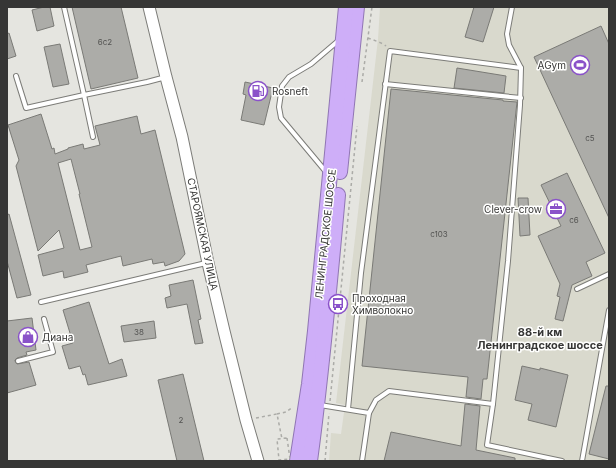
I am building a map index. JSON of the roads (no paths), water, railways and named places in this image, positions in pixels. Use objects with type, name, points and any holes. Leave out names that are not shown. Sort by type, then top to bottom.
[{"type":"highway","name":"ЛЕНИНГРАДСКОЕ ШОССЕ","points":[[297,461],[309,384],[346,7]]},
{"type":"highway","name":"ЛЕНИНГРАДСКОЕ ШОССЕ","points":[[310,461],[324,406],[327,316],[357,7]]},
{"type":"street","name":"СТАРОЯМСКАЯ УЛИЦА","points":[[150,7],[182,137],[208,263],[244,414],[258,461]]},
{"type":"lane","points":[[64,7],[93,137]]},
{"type":"lane","points":[[512,7],[507,34],[509,45],[521,68],[521,98],[508,262],[493,404],[487,445],[562,461]]},
{"type":"lane","points":[[330,177],[280,118],[279,107],[282,86],[288,77],[311,64],[343,37]]},
{"type":"lane","points":[[348,409],[361,273],[390,51],[521,68]]},
{"type":"lane","points":[[16,76],[26,108],[166,77]]},
{"type":"lane","points":[[385,84],[521,98]]},
{"type":"lane","points":[[41,302],[208,263]]},
{"type":"lane","points":[[577,289],[609,274]]},
{"type":"lane","points":[[582,461],[609,310]]},
{"type":"lane","points":[[18,361],[53,352],[44,319]]},
{"type":"lane","points":[[362,461],[369,413],[376,400],[389,391],[493,404]]},
{"type":"lane","points":[[324,406],[369,413]]},
{"type":"place","name":"AGym","points":[[580,65]]},
{"type":"place","name":"Rosneft","points":[[258,91]]},
{"type":"place","name":"Clever-crow","points":[[556,209]]},
{"type":"place","name":"Проходная Химволокно","points":[[338,304]]},
{"type":"place","name":"Диана","points":[[28,337]]},
{"type":"district","name":"88-й км Ленинградское шоссе","points":[[540,338]]}]
